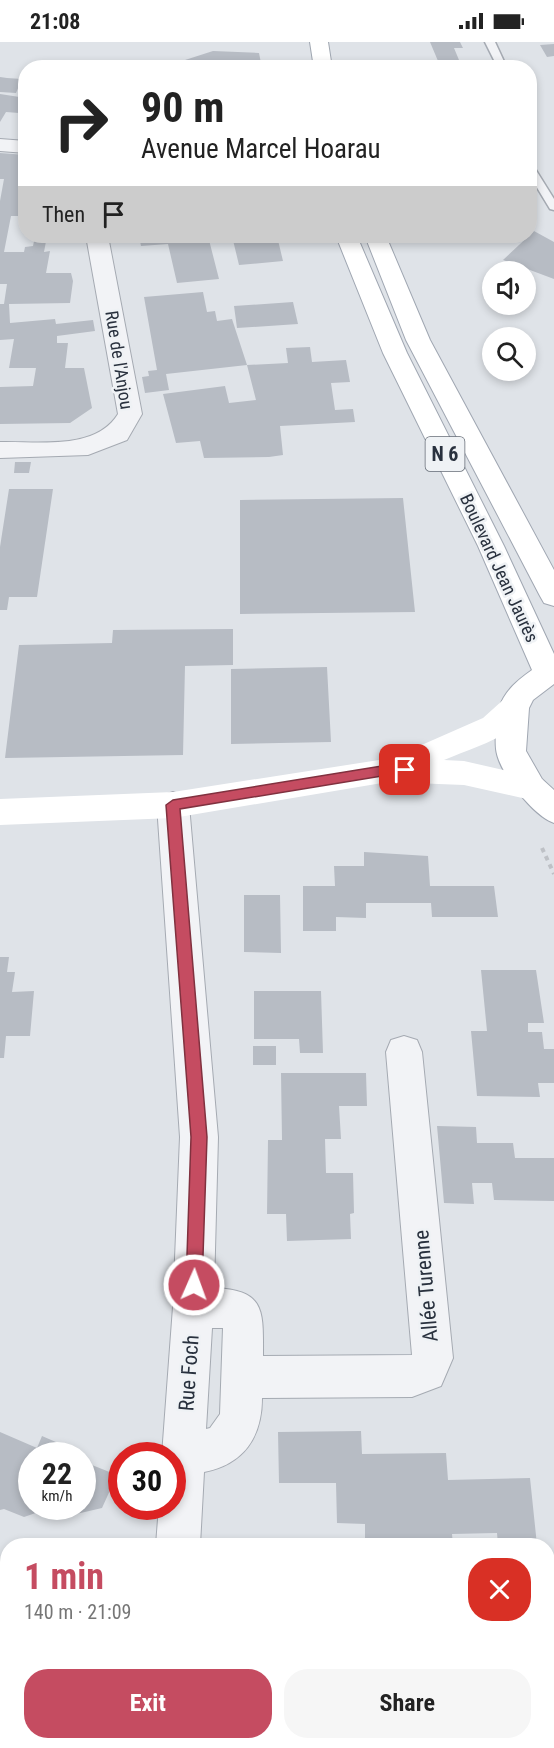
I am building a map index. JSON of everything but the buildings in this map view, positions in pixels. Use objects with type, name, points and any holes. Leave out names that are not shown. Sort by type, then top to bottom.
[{"type":"main road","points":[[319,42],[322,60]]},
{"type":"main road","name":"Boulevard Jean Jaurès","points":[[349,243],[395,354],[551,670],[524,692],[514,708],[494,726],[388,770]]},
{"type":"main road","name":"Boulevard Jean Jaurès","points":[[378,243],[418,340],[554,596]]},
{"type":"main road","points":[[514,708],[511,752],[531,788],[554,810]]},
{"type":"main road","points":[[0,812],[173,805],[388,770],[464,773],[531,788]]},
{"type":"street","points":[[0,145],[18,146]]},
{"type":"street","name":"Rue de l'Anjou","points":[[0,450],[79,449],[118,434],[130,414],[98,243]]},
{"type":"street","name":"Rue Foch","points":[[173,805],[199,1137],[193,1307],[185,1442]]},
{"type":"street","name":"Allée Turenne","points":[[243,1377],[412,1376],[426,1371],[433,1358],[404,1052]]},
{"type":"street","points":[[186,1454],[217,1448],[225,1443],[241,1415],[243,1377],[243,1316],[236,1309],[193,1307]]},
{"type":"street","name":"Rue Foch","points":[[178,1538],[180,1520]]},
{"type":"lane","points":[[490,42],[499,60]]},
{"type":"lane","points":[[537,180],[554,207]]},
{"type":"path","points":[[542,849],[554,874]]},
{"type":"route","points":[[194,1285],[199,1137],[173,805],[388,770],[405,770]]}]
